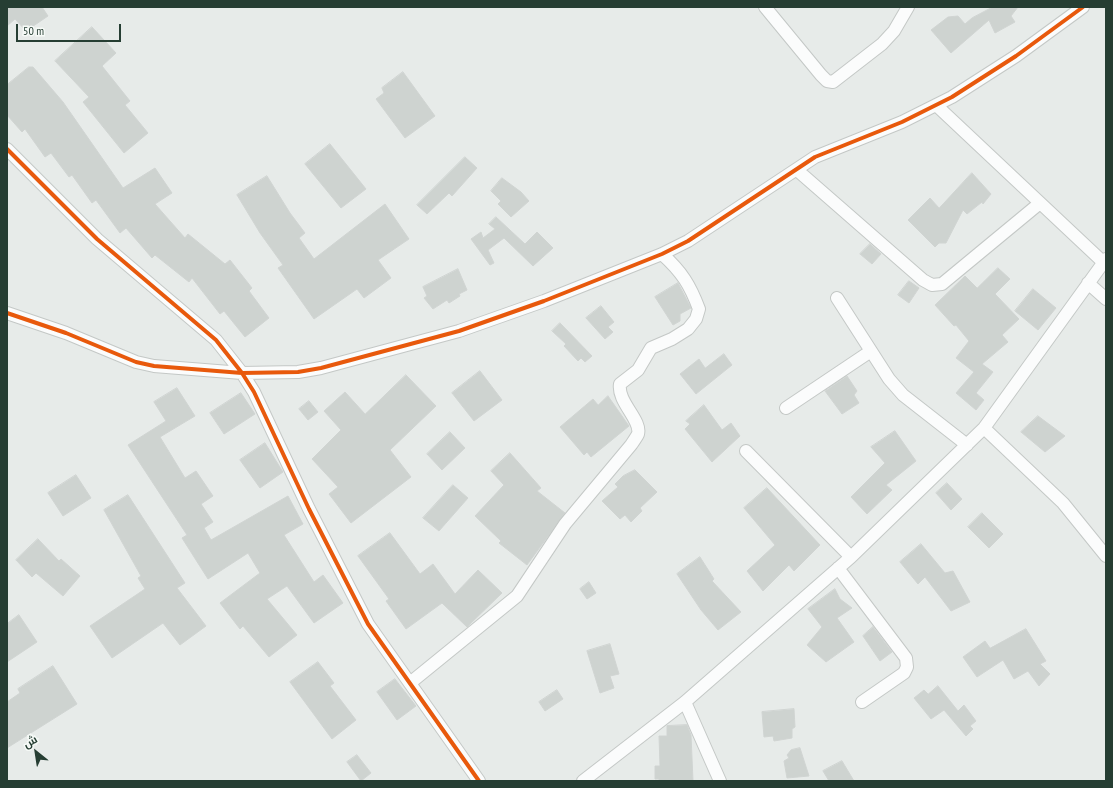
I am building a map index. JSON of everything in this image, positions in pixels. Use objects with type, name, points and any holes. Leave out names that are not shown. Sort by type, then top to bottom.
[{"type":"street","points":[[765,7],[821,75],[827,81],[834,82],[882,44],[894,31],[908,7]]},
{"type":"street","points":[[7,312],[66,333],[136,362],[154,366],[242,374],[298,372],[321,368],[459,331],[544,301],[662,254],[688,241],[826,151],[902,122],[952,97],[1016,56],[1083,7]]},
{"type":"street","points":[[583,781],[685,702],[838,568],[967,445],[984,428],[1105,261],[1040,203],[936,105]]},
{"type":"street","points":[[7,149],[97,239],[216,340],[242,374],[254,392],[309,509],[368,624],[479,781]]},
{"type":"street","points":[[797,170],[923,280],[932,285],[942,284],[1040,203]]},
{"type":"street","points":[[410,684],[516,596],[565,524],[631,445],[638,433],[638,426],[620,397],[620,384],[638,370],[651,348],[672,339],[688,329],[696,319],[699,309],[690,287],[678,268],[662,254]]},
{"type":"street","points":[[1088,283],[1106,299]]},
{"type":"street","points":[[837,298],[889,379],[903,395],[967,445]]},
{"type":"street","points":[[786,408],[870,351]]},
{"type":"street","points":[[984,428],[1063,503],[1102,543],[1106,556]]},
{"type":"street","points":[[746,451],[850,557]]},
{"type":"street","points":[[838,568],[906,658],[907,667],[904,673],[862,702]]},
{"type":"street","points":[[685,702],[720,781]]},
{"type":"building","points":[[7,7],[42,7],[48,16],[26,31],[15,19],[7,26]]},
{"type":"building","points":[[993,7],[1018,7],[1011,16],[1015,22],[995,33],[989,20],[951,53],[931,30],[948,17],[958,16],[965,24],[972,18]]},
{"type":"building","points":[[92,27],[116,53],[102,66],[130,101],[125,105],[148,133],[124,153],[83,102],[89,97],[55,61]]},
{"type":"building","points":[[29,67],[33,67],[63,102],[123,188],[155,168],[172,193],[155,204],[185,238],[188,234],[225,264],[230,260],[252,288],[249,291],[269,318],[245,337],[224,311],[220,314],[192,278],[189,282],[155,255],[152,258],[126,228],[120,233],[96,200],[92,203],[72,175],[69,177],[51,153],[45,157],[25,129],[22,132],[7,115],[7,85]]},
{"type":"building","points":[[403,72],[435,116],[405,138],[376,99],[384,93],[382,88]]},
{"type":"building","points":[[330,144],[366,189],[341,208],[305,164]]},
{"type":"building","points":[[465,157],[477,168],[452,196],[449,193],[427,214],[417,205]]},
{"type":"building","points":[[972,173],[991,194],[983,204],[982,202],[967,214],[963,210],[946,243],[939,243],[935,247],[908,220],[930,198],[939,208]]},
{"type":"building","points":[[267,176],[290,213],[305,233],[299,238],[314,259],[385,204],[409,239],[378,260],[391,278],[364,298],[357,289],[314,319],[278,268],[283,265],[260,233],[237,195]]},
{"type":"building","points":[[502,178],[521,192],[529,201],[511,217],[498,204],[501,201],[491,191]]},
{"type":"building","points":[[496,217],[525,244],[537,232],[553,248],[533,266],[504,238],[488,250],[494,263],[490,265],[471,239],[481,232],[483,238],[495,229],[489,224]]},
{"type":"building","points":[[870,244],[881,254],[872,264],[860,254]]},
{"type":"building","points":[[998,268],[1010,279],[995,294],[1019,319],[1002,335],[1008,342],[982,364],[993,372],[976,393],[984,400],[976,410],[956,393],[974,372],[956,358],[969,341],[956,325],[954,326],[935,305],[965,276],[977,288]]},
{"type":"building","points":[[458,269],[467,290],[459,294],[460,296],[449,303],[447,300],[433,309],[424,298],[427,296],[423,287]]},
{"type":"building","points":[[909,281],[919,288],[909,303],[898,295]]},
{"type":"building","points":[[678,283],[691,308],[680,314],[680,321],[673,325],[655,297]]},
{"type":"building","points":[[1033,289],[1056,308],[1038,330],[1015,311]]},
{"type":"building","points":[[601,306],[614,322],[608,327],[613,332],[605,339],[586,318]]},
{"type":"building","points":[[560,323],[592,356],[585,362],[581,358],[578,361],[564,346],[566,344],[552,331]]},
{"type":"building","points":[[724,354],[732,365],[696,394],[680,374],[699,359],[705,368]]},
{"type":"building","points":[[480,371],[502,400],[474,421],[452,393]]},
{"type":"building","points":[[406,375],[436,406],[390,450],[411,477],[351,523],[329,494],[338,487],[312,459],[341,430],[324,411],[345,392],[365,414]]},
{"type":"building","points":[[847,376],[857,391],[854,395],[859,403],[842,414],[825,391]]},
{"type":"building","points":[[177,388],[195,416],[160,437],[185,478],[196,471],[213,496],[201,504],[213,522],[204,528],[211,540],[288,496],[303,524],[284,535],[314,582],[323,575],[343,603],[314,623],[287,586],[267,599],[297,635],[269,657],[243,626],[240,629],[220,603],[260,573],[248,553],[208,579],[182,538],[187,535],[128,445],[166,421],[154,402]]},
{"type":"building","points":[[241,393],[255,414],[224,434],[210,413]]},
{"type":"building","points":[[608,396],[629,426],[591,457],[587,452],[584,455],[560,427],[593,399],[598,405]]},
{"type":"building","points":[[309,401],[318,412],[308,420],[299,409]]},
{"type":"building","points":[[704,405],[722,430],[731,423],[740,436],[712,462],[685,429],[690,424],[686,421]]},
{"type":"building","points":[[1038,416],[1065,436],[1045,452],[1021,432]]},
{"type":"building","points":[[895,431],[916,461],[886,485],[892,490],[867,514],[851,497],[885,463],[871,447]]},
{"type":"building","points":[[450,432],[465,448],[442,470],[427,454]]},
{"type":"building","points":[[265,443],[283,472],[260,488],[240,460]]},
{"type":"building","points":[[510,453],[541,488],[537,491],[565,513],[527,565],[499,543],[501,541],[475,516],[504,485],[491,471]]},
{"type":"building","points":[[635,470],[657,492],[640,508],[642,511],[631,522],[625,515],[620,519],[602,501],[618,487],[615,484],[623,476]]},
{"type":"building","points":[[76,475],[91,498],[63,516],[48,493]]},
{"type":"building","points":[[947,483],[962,499],[951,510],[936,493]]},
{"type":"building","points":[[453,485],[468,498],[439,531],[423,518]]},
{"type":"building","points":[[767,488],[820,545],[794,571],[789,565],[763,591],[747,571],[775,545],[744,508]]},
{"type":"building","points":[[128,495],[185,583],[177,588],[206,626],[180,645],[163,623],[112,658],[90,626],[145,589],[138,578],[141,576],[104,510]]},
{"type":"building","points":[[982,513],[1003,534],[989,548],[968,527]]},
{"type":"building","points":[[390,533],[420,574],[433,564],[455,594],[478,570],[502,593],[467,627],[442,603],[406,629],[386,601],[389,599],[358,556]]},
{"type":"building","points":[[38,539],[59,561],[61,559],[80,576],[63,596],[36,573],[32,577],[16,560]]},
{"type":"building","points":[[921,544],[945,573],[953,571],[970,602],[951,611],[925,577],[918,584],[900,562]]},
{"type":"building","points":[[700,557],[714,579],[712,581],[741,612],[718,630],[701,610],[677,574]]},
{"type":"building","points":[[589,582],[596,593],[587,599],[580,589]]},
{"type":"building","points":[[835,589],[840,599],[852,608],[837,618],[854,642],[826,662],[807,645],[822,627],[808,609]]},
{"type":"building","points":[[19,615],[37,642],[7,662],[7,624]]},
{"type":"building","points":[[873,627],[892,652],[880,661],[863,636]]},
{"type":"building","points":[[1026,629],[1046,661],[1040,664],[1050,674],[1039,686],[1028,671],[1014,679],[1003,660],[977,677],[963,657],[985,641],[990,648]]},
{"type":"building","points":[[610,644],[619,674],[610,676],[614,688],[600,693],[587,651]]},
{"type":"building","points":[[318,662],[334,683],[330,686],[356,720],[332,739],[290,682]]},
{"type":"building","points":[[53,666],[77,704],[7,748],[7,702],[20,693],[18,689]]},
{"type":"building","points":[[395,679],[416,706],[397,720],[377,692]]},
{"type":"building","points":[[938,686],[958,711],[964,705],[976,721],[970,726],[973,729],[966,736],[944,710],[931,719],[914,698],[924,690],[928,694]]},
{"type":"building","points":[[557,690],[563,699],[545,711],[539,702]]},
{"type":"building","points":[[794,709],[795,727],[792,729],[792,738],[774,741],[773,736],[764,737],[762,712]]},
{"type":"building","points":[[687,725],[691,735],[693,781],[659,781],[659,779],[655,779],[655,766],[660,766],[659,736],[667,736],[667,726]]},
{"type":"building","points":[[800,748],[809,776],[787,778],[784,761],[789,758],[787,755],[791,750]]},
{"type":"building","points":[[357,755],[371,773],[361,781],[347,762]]},
{"type":"building","points":[[842,761],[854,781],[829,781],[823,771]]},
{"type":"cycle path","points":[[7,313],[66,333],[136,362],[154,366],[242,373],[298,372],[321,368],[459,331],[544,301],[662,254],[688,241],[815,157],[902,122],[952,97],[1016,56],[1083,7]]},
{"type":"cycle path","points":[[7,149],[97,239],[216,340],[242,373],[254,392],[309,509],[368,624],[479,781]]}]
